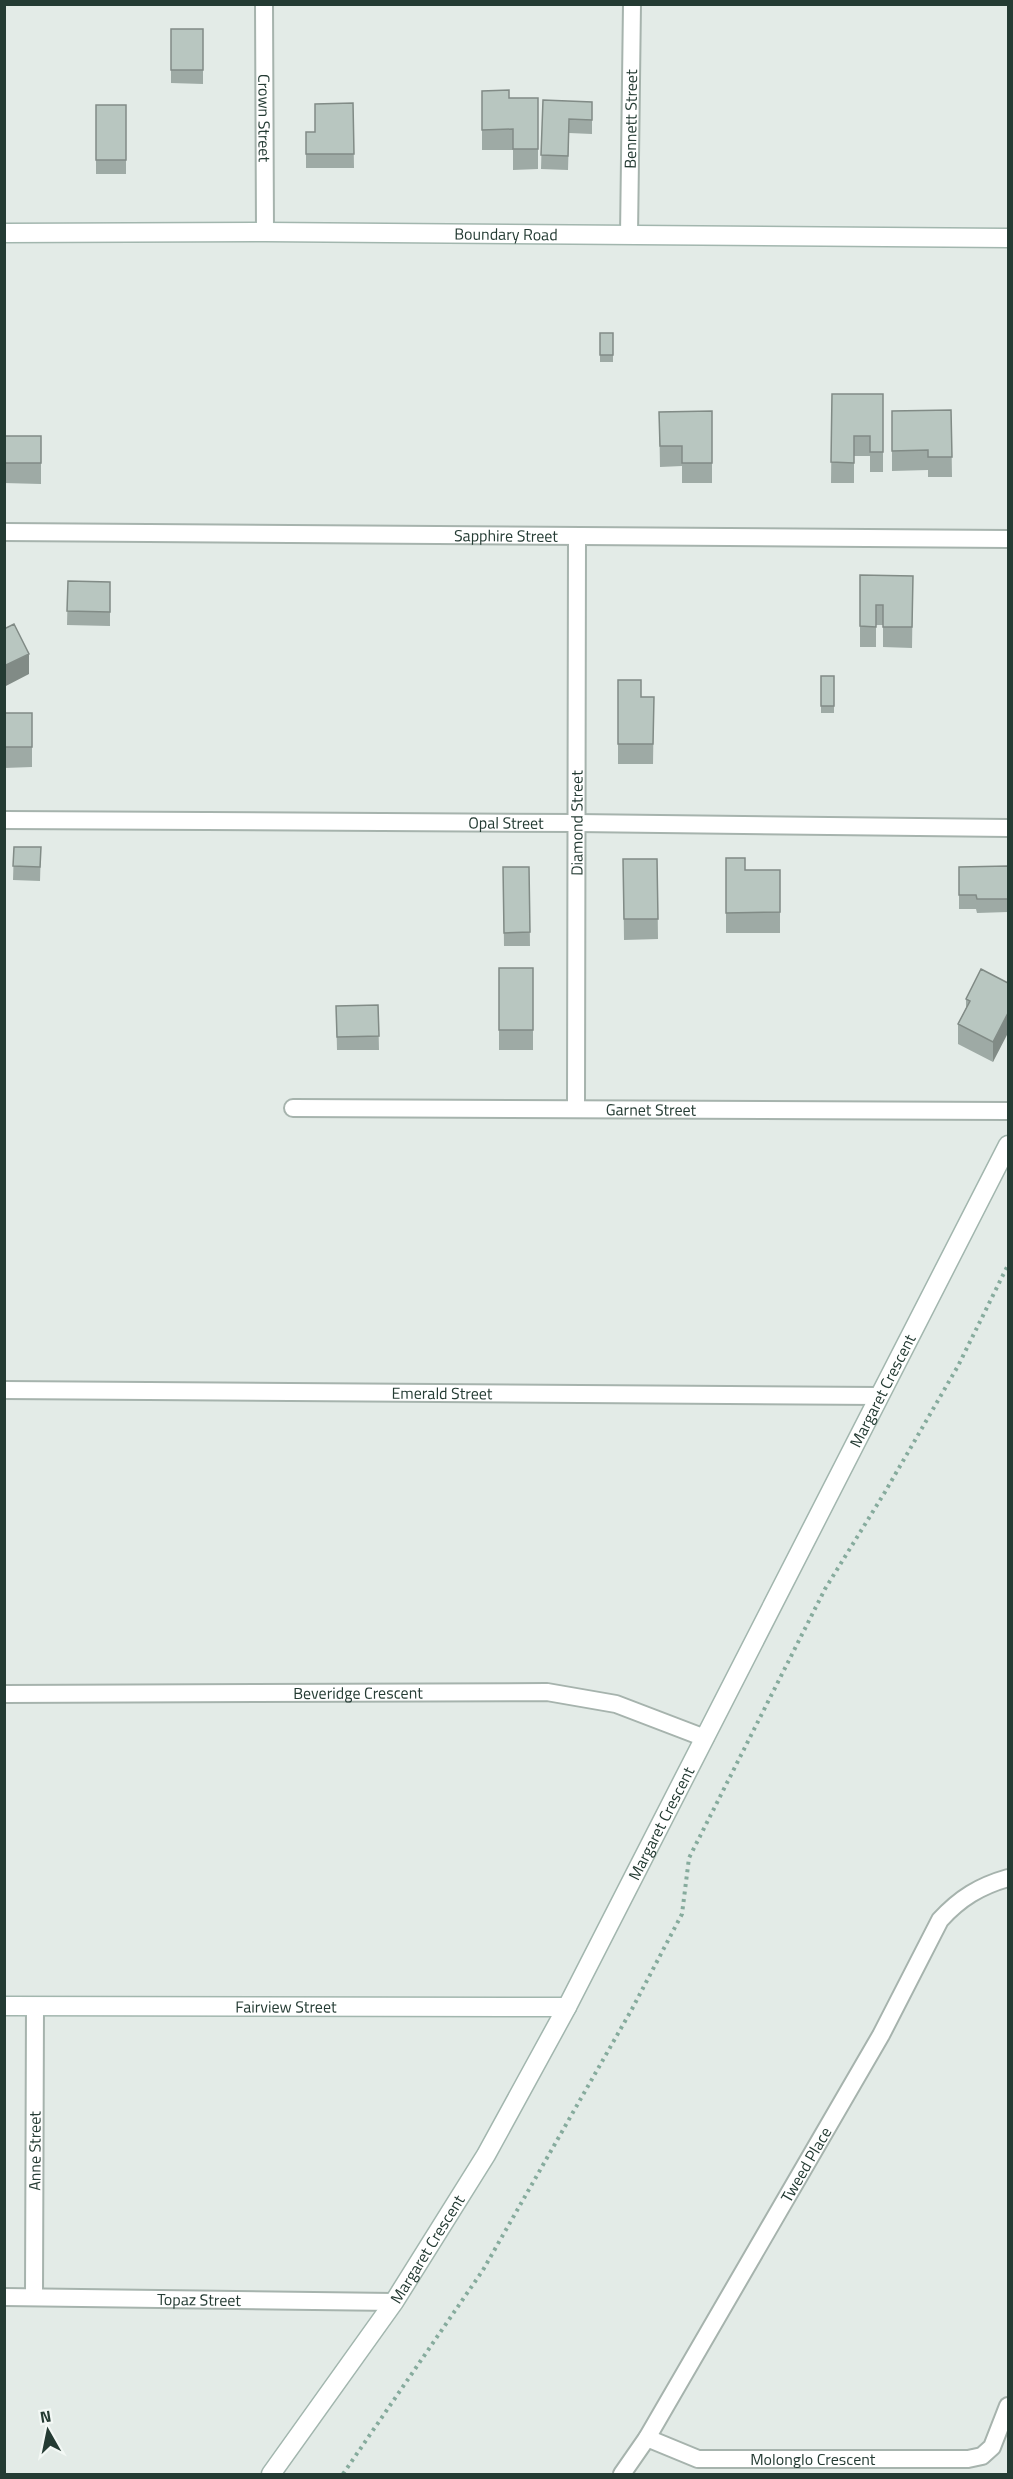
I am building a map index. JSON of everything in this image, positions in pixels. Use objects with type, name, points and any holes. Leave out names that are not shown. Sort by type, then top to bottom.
[{"type":"street","name":"Crown Street","points":[[264,4],[265,232]]},
{"type":"street","name":"Bennett Street","points":[[629,235],[632,4]]},
{"type":"street","name":"Boundary Road","points":[[4,233],[265,232],[1008,238]]},
{"type":"street","name":"Sapphire Street","points":[[4,532],[1008,539]]},
{"type":"street","name":"Diamond Street","points":[[576,1108],[577,537]]},
{"type":"street","name":"Opal Street","points":[[4,820],[1008,828]]},
{"type":"street","name":"Garnet Street","points":[[293,1108],[1008,1111]]},
{"type":"street","name":"Margaret Crescent","points":[[271,2475],[394,2301],[486,2155],[567,2007],[1008,1145]]},
{"type":"street","name":"Emerald Street","points":[[4,1390],[879,1396]]},
{"type":"street","name":"Beveridge Crescent","points":[[4,1694],[547,1692],[616,1704],[705,1738]]},
{"type":"street","name":"Tweed Place","points":[[622,2475],[647,2438],[880,2035],[940,1920],[954,1904],[984,1885],[1008,1878]]},
{"type":"street","name":"Fairview Street","points":[[4,2006],[567,2007]]},
{"type":"street","name":"Anne Street","points":[[34,2297],[35,2006]]},
{"type":"street","name":"Topaz Street","points":[[4,2297],[394,2301]]},
{"type":"street","name":"Molonglo Crescent","points":[[647,2438],[698,2459],[987,2461],[1008,2406]]},
{"type":"path","points":[[343,2475],[483,2270],[632,2009],[682,1914],[689,1858],[819,1599],[958,1366],[1008,1266]]},
{"type":"building","points":[[171,29],[203,29],[203,70],[171,70]]},
{"type":"building","points":[[509,90],[509,98],[538,98],[538,149],[513,149],[513,129],[482,130],[482,91]]},
{"type":"building","points":[[543,100],[592,102],[592,120],[569,119],[568,156],[541,155]]},
{"type":"building","points":[[353,103],[354,154],[306,154],[306,132],[315,132],[315,104]]},
{"type":"building","points":[[96,105],[126,105],[126,160],[96,160]]},
{"type":"building","points":[[600,333],[613,333],[613,355],[600,355]]},
{"type":"building","points":[[832,394],[883,394],[883,452],[870,452],[870,436],[854,436],[854,463],[831,462]]},
{"type":"building","points":[[951,410],[952,457],[928,457],[928,450],[892,451],[892,411]]},
{"type":"building","points":[[712,411],[712,463],[682,463],[682,446],[660,446],[659,412]]},
{"type":"building","points":[[4,436],[41,436],[41,463],[4,463]]},
{"type":"building","points":[[860,575],[913,576],[912,627],[883,627],[883,605],[876,605],[876,627],[860,626]]},
{"type":"building","points":[[68,581],[110,582],[110,612],[67,611]]},
{"type":"building","points":[[14,624],[29,654],[4,666],[4,629]]},
{"type":"building","points":[[821,676],[834,676],[834,706],[821,706]]},
{"type":"building","points":[[618,680],[641,680],[641,697],[654,697],[653,744],[618,744]]},
{"type":"building","points":[[4,713],[32,713],[32,747],[4,747]]},
{"type":"building","points":[[14,847],[41,847],[40,867],[13,866]]},
{"type":"building","points":[[726,858],[745,858],[745,870],[780,870],[780,912],[726,913]]},
{"type":"building","points":[[623,859],[657,859],[658,919],[624,919]]},
{"type":"building","points":[[1008,866],[1008,899],[977,899],[976,895],[959,895],[959,867]]},
{"type":"building","points":[[503,867],[529,867],[530,932],[504,933]]},
{"type":"building","points":[[499,968],[533,968],[533,1030],[499,1030]]},
{"type":"building","points":[[981,969],[1008,983],[1008,1013],[993,1042],[958,1024],[970,1001],[966,999]]},
{"type":"building","points":[[378,1005],[379,1036],[337,1037],[336,1006]]}]
